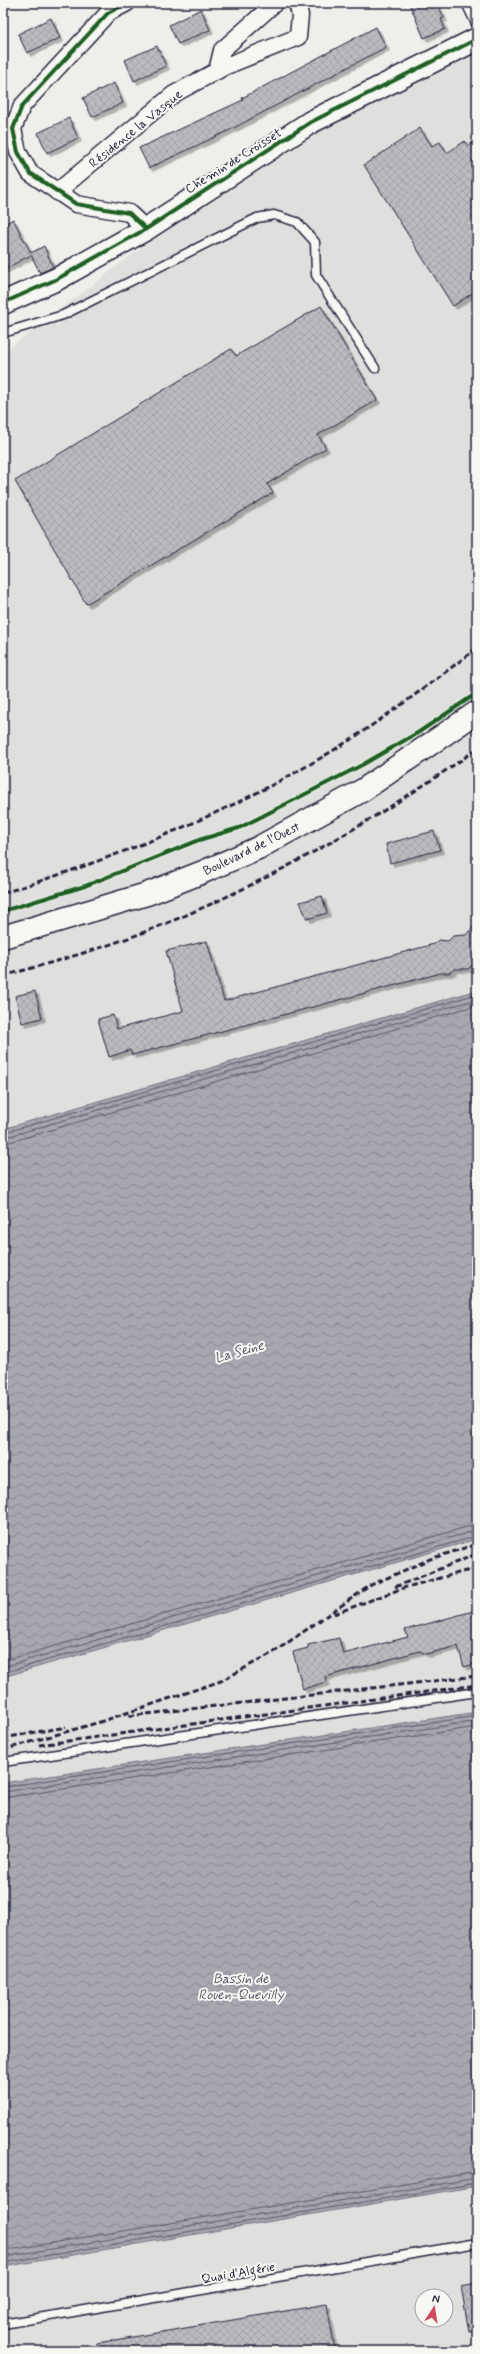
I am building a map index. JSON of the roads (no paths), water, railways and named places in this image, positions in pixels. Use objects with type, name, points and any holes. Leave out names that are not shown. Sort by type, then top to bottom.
[{"type":"street","points":[[127,3],[108,13],[22,106],[13,129],[18,152],[30,172],[76,204],[129,213],[146,229]]},
{"type":"street","points":[[217,71],[222,50],[275,3]]},
{"type":"street","name":"Résidence la Vasque","points":[[57,192],[174,94],[217,71],[298,37],[300,15],[297,3]]},
{"type":"street","name":"Chemin de Croisset","points":[[3,303],[56,279],[146,229],[311,122],[477,39]]},
{"type":"street","name":"Boulevard de l'Ouest","points":[[3,937],[147,894],[258,848],[363,790],[477,712]]},
{"type":"lane","points":[[466,3],[477,26]]},
{"type":"lane","points":[[3,333],[63,315],[257,218],[274,215],[297,222],[315,242],[316,275],[375,368]]},
{"type":"lane","points":[[3,1762],[477,1692]]},
{"type":"lane","name":"Quai d'Algérie","points":[[3,2324],[477,2243]]},
{"type":"water","name":"La Seine","points":[[477,990],[477,1539],[3,1677],[3,1129]]},
{"type":"water","name":"Bassin de Rouen-Quevilly","points":[[477,1712],[477,2186],[3,2267],[3,1783]]},
{"type":"railway","points":[[3,893],[125,851],[243,800],[340,746],[380,720],[477,648]]},
{"type":"railway","points":[[3,976],[130,938],[191,913],[234,893],[318,850],[399,801],[477,749]]},
{"type":"railway","points":[[3,1750],[100,1722],[221,1681],[274,1652],[371,1585],[430,1559],[477,1544]]},
{"type":"railway","points":[[395,1587],[477,1554]]},
{"type":"railway","points":[[334,1614],[403,1588],[477,1568]]},
{"type":"railway","points":[[129,1716],[477,1676]]},
{"type":"railway","points":[[39,1745],[477,1685]]},
{"type":"railway","points":[[3,1738],[66,1727]]}]
